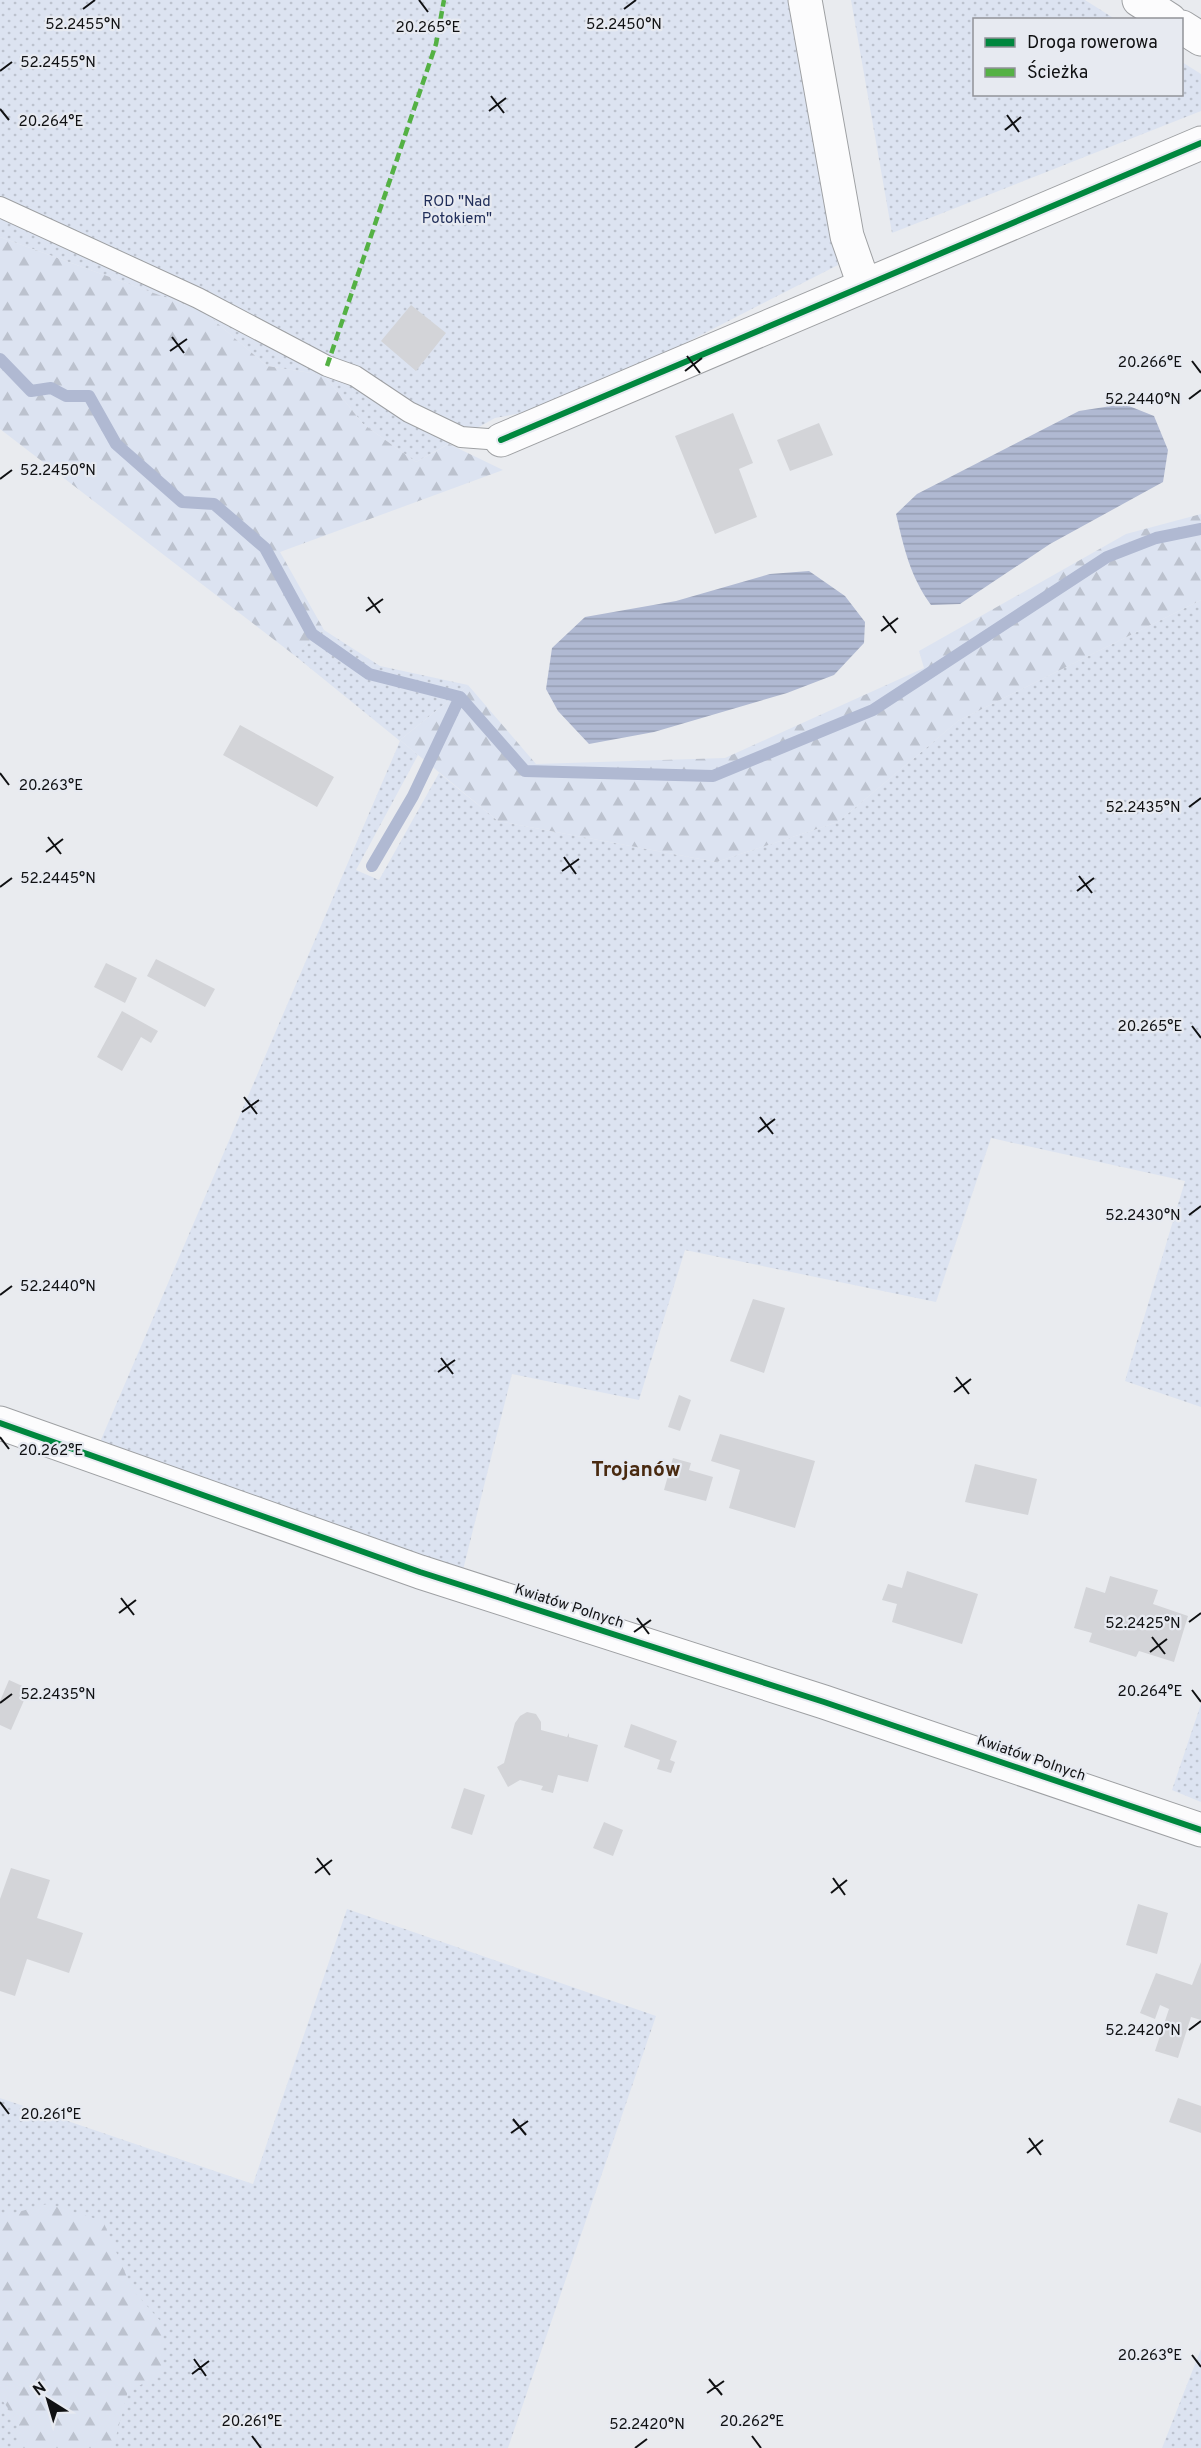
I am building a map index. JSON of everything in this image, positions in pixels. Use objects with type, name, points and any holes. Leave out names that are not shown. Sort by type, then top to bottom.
[{"type":"street","points":[[805,0],[847,236],[864,285]]},
{"type":"street","points":[[1139,0],[1167,18]]},
{"type":"street","points":[[1183,28],[1201,39]]},
{"type":"street","points":[[501,440],[1201,143]]},
{"type":"street","name":"Kwiatów Polnych","points":[[0,1422],[420,1572],[824,1702],[1201,1830]]},
{"type":"lane","points":[[0,207],[198,298],[327,366],[355,376],[409,412],[461,437],[501,440]]},
{"type":"green space","name":"ROD \"Nad Potokiem\"","points":[[0,0],[794,0],[838,265],[564,405],[495,418],[416,462],[363,424],[324,375],[267,366],[203,311],[0,237]]},
{"type":"green space","points":[[851,0],[1085,0],[1113,18],[973,18],[973,96],[1183,96],[1183,63],[1201,74],[1201,111],[892,233]]},
{"type":"green space","points":[[0,237],[203,311],[267,366],[324,375],[363,424],[416,462],[449,444],[503,470],[280,552],[324,630],[294,655],[0,429]]},
{"type":"green space","points":[[1201,514],[1201,600],[958,721],[838,822],[716,862],[498,821],[400,740],[468,685],[536,764],[725,758],[924,668],[919,651],[1126,534]]},
{"type":"green space","points":[[1201,600],[1201,1407],[1125,1381],[1185,1181],[991,1138],[936,1302],[685,1250],[639,1400],[512,1374],[463,1570],[97,1449],[400,741],[294,655],[324,630],[380,666],[468,685],[400,740],[418,755],[356,870],[379,880],[439,773],[498,821],[716,862],[838,822],[958,721]]},
{"type":"green space","points":[[1201,1704],[1201,1802],[1172,1790]]},
{"type":"green space","points":[[347,1909],[656,2016],[508,2448],[0,2448],[0,2098],[253,2184]]},
{"type":"green space","points":[[47,2204],[103,2221],[132,2289],[163,2324],[161,2375],[128,2391],[113,2448],[18,2448],[19,2424],[0,2397],[0,2217]]},
{"type":"green space","points":[[1201,2349],[1201,2448],[1162,2448]]},
{"type":"water","points":[[1124,404],[1154,416],[1168,450],[1163,482],[1050,544],[960,604],[931,605],[913,572],[896,514],[917,494],[1079,411]]},
{"type":"water","points":[[809,571],[845,596],[865,622],[864,643],[834,675],[787,693],[654,732],[589,744],[558,711],[546,689],[552,648],[585,617],[676,601],[770,574]]},
{"type":"building","points":[[411,305],[446,333],[416,371],[381,341]]},
{"type":"building","points":[[733,413],[753,463],[739,469],[757,517],[715,534],[675,436]]},
{"type":"building","points":[[819,423],[833,455],[790,471],[777,440]]},
{"type":"building","points":[[240,725],[334,777],[317,807],[223,755]]},
{"type":"building","points":[[156,959],[215,989],[205,1007],[147,976]]},
{"type":"building","points":[[106,963],[137,978],[125,1003],[94,987]]},
{"type":"building","points":[[122,1011],[158,1031],[151,1043],[141,1037],[122,1071],[97,1057]]},
{"type":"building","points":[[753,1299],[785,1308],[764,1373],[730,1361]]},
{"type":"building","points":[[679,1395],[691,1400],[680,1431],[668,1427]]},
{"type":"building","points":[[720,1434],[815,1461],[795,1528],[729,1508],[740,1470],[711,1461]]},
{"type":"building","points":[[673,1458],[691,1463],[689,1470],[713,1477],[706,1501],[664,1490]]},
{"type":"building","points":[[975,1464],[1037,1479],[1028,1515],[965,1502]]},
{"type":"building","points":[[907,1571],[978,1594],[962,1644],[892,1622],[897,1604],[882,1600],[888,1584],[902,1588]]},
{"type":"building","points":[[1110,1576],[1158,1590],[1153,1604],[1188,1616],[1174,1662],[1139,1651],[1136,1657],[1089,1642],[1092,1633],[1074,1628],[1086,1587],[1105,1593]]},
{"type":"building","points":[[9,1680],[29,1689],[11,1730],[0,1725],[0,1701]]},
{"type":"building","points":[[527,1712],[536,1714],[541,1722],[541,1730],[567,1737],[569,1733],[569,1737],[598,1745],[588,1782],[558,1775],[553,1793],[541,1790],[543,1786],[520,1780],[508,1787],[497,1767],[504,1763],[515,1723]]},
{"type":"building","points":[[631,1724],[677,1741],[670,1760],[675,1762],[671,1773],[657,1769],[660,1760],[624,1747]]},
{"type":"building","points":[[464,1788],[485,1795],[472,1835],[451,1828]]},
{"type":"building","points":[[604,1822],[623,1830],[613,1856],[593,1848]]},
{"type":"building","points":[[11,1868],[50,1880],[37,1918],[83,1933],[69,1973],[27,1959],[15,1996],[0,1991],[0,1899]]},
{"type":"building","points":[[1138,1904],[1168,1913],[1157,1954],[1126,1945]]},
{"type":"building","points":[[1201,1962],[1201,2020],[1191,2017],[1178,2058],[1155,2051],[1169,2009],[1160,2005],[1155,2019],[1140,2013],[1156,1973],[1192,1985]]},
{"type":"building","points":[[1178,2098],[1201,2106],[1201,2133],[1169,2122]]},
{"type":"waterway","points":[[0,359],[31,391],[51,388],[66,396],[89,396],[116,444],[182,502],[214,504],[265,548],[312,634],[369,674],[460,697],[525,771],[713,776],[873,710],[1107,557],[1156,538],[1201,529]]},
{"type":"waterway","points":[[372,866],[413,796],[460,697]]},
{"type":"marked path","points":[[327,366],[436,44],[444,0]]},
{"type":"cycle path","points":[[501,440],[1201,143]]},
{"type":"cycle path","points":[[0,1423],[420,1572],[824,1702],[1201,1830]]},
{"type":"district","name":"Trojanów","points":[[636,1470]]}]
